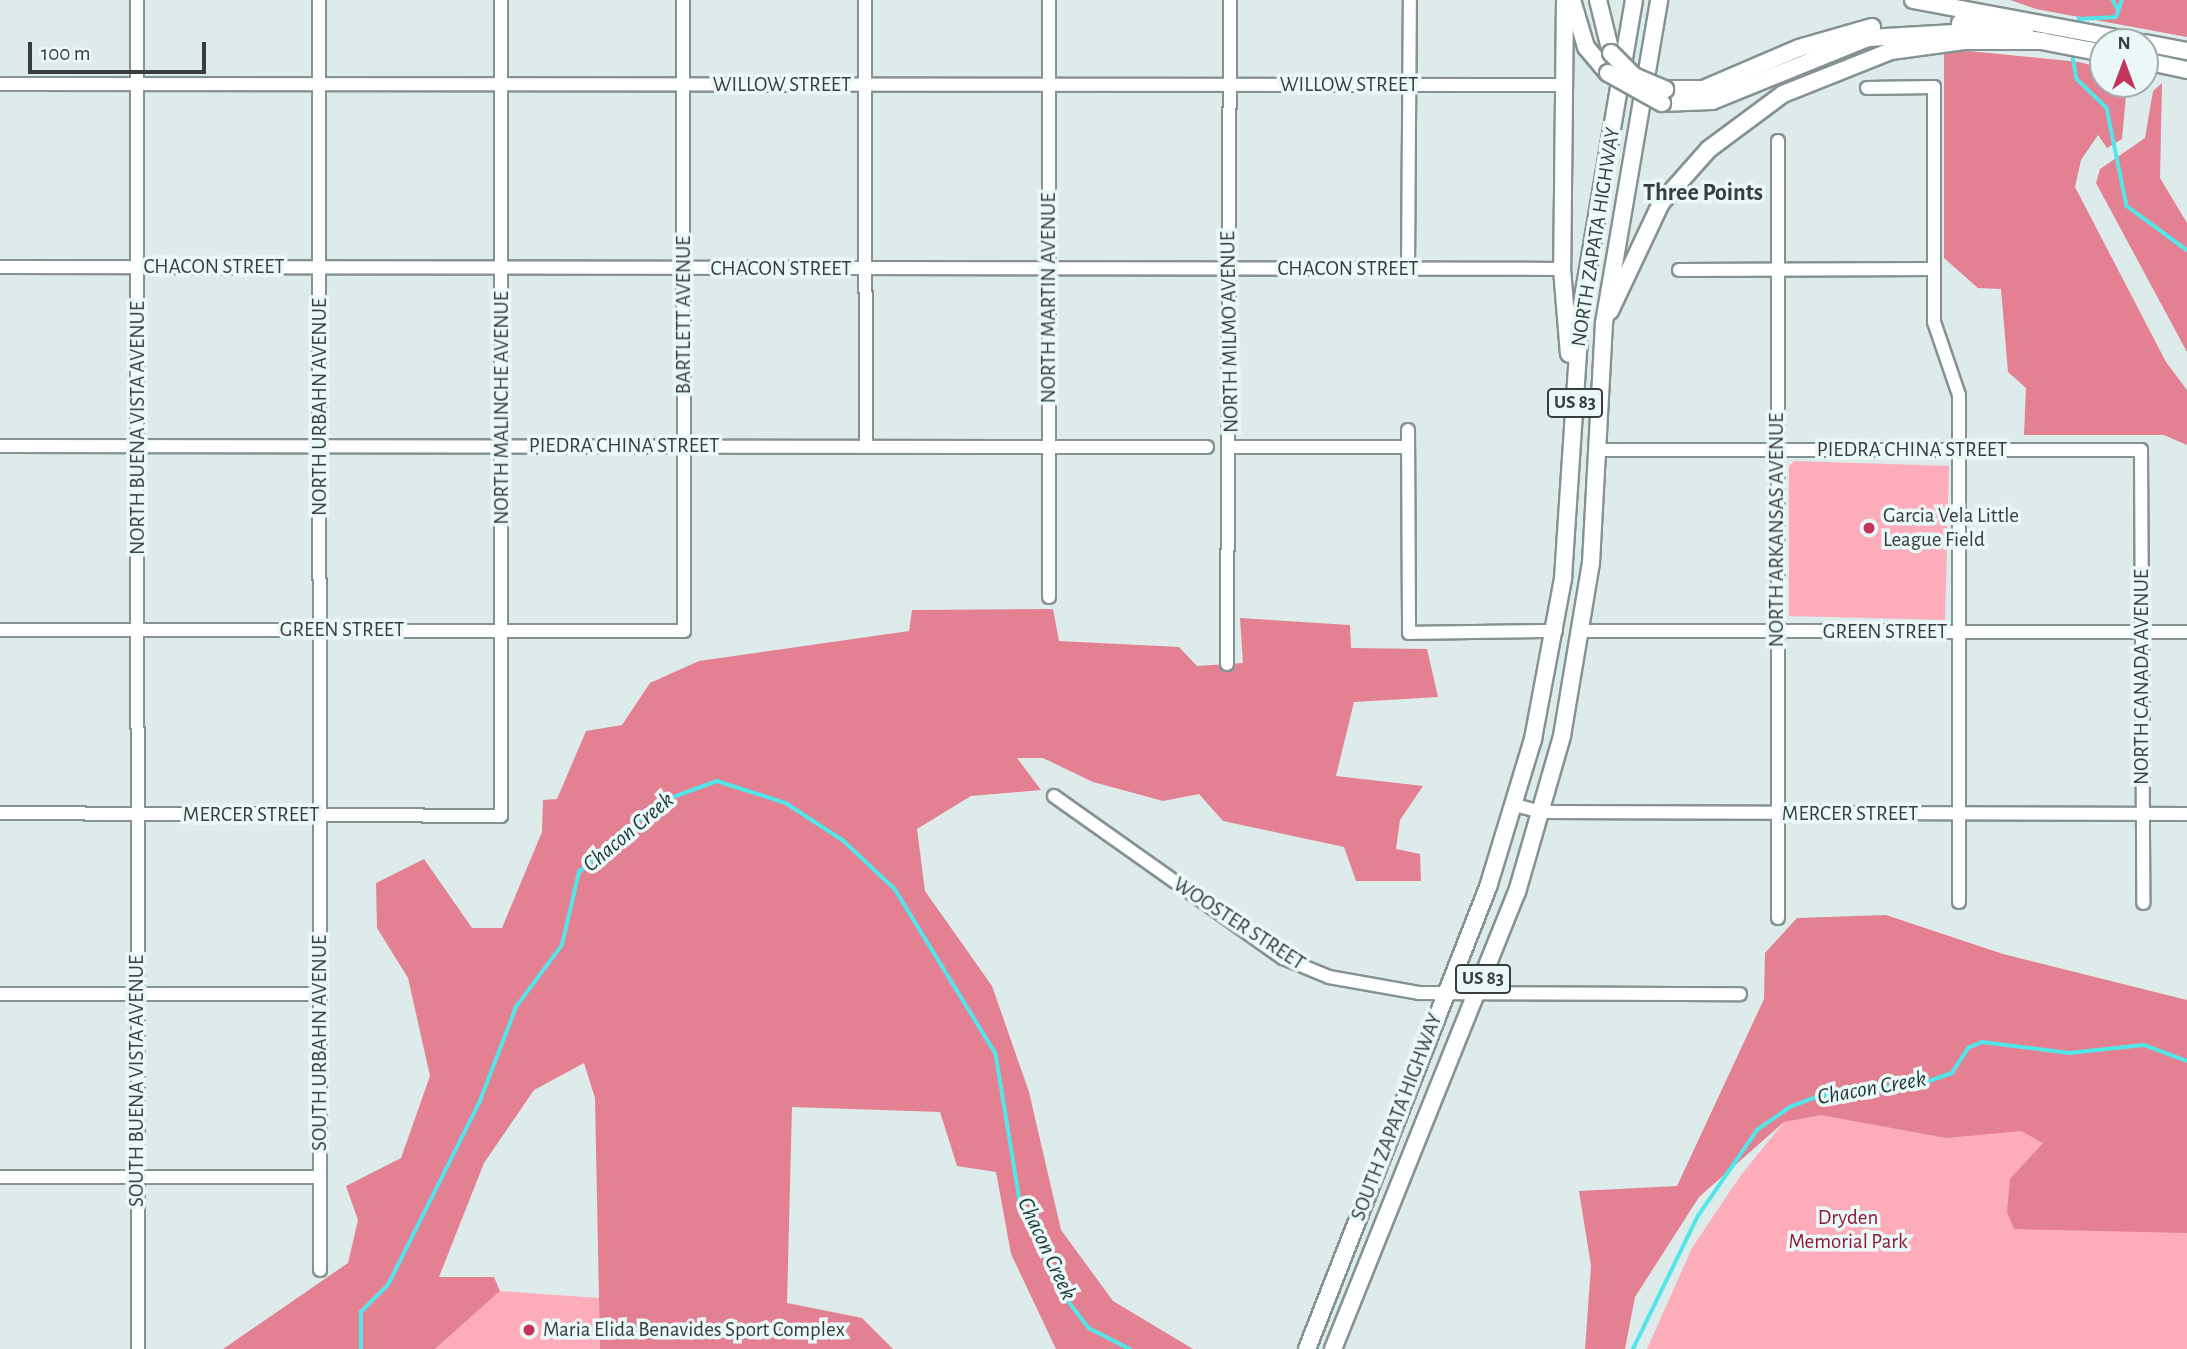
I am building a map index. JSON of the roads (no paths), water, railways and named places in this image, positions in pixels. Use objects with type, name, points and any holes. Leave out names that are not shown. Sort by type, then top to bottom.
[{"type":"main road","points":[[1565,0],[1562,269],[1574,419]]},
{"type":"main road","points":[[1572,0],[1586,47],[1608,73],[1663,96],[1703,89],[1799,48],[1878,26],[1975,24],[2089,37]]},
{"type":"main road","points":[[1598,0],[1611,53],[1634,76],[1663,96]]},
{"type":"main road","name":"NORTH ZAPATA HIGHWAY","points":[[1515,805],[1556,631],[1583,297],[1634,0]]},
{"type":"main road","name":"NORTH ZAPATA HIGHWAY","points":[[1542,811],[1582,631],[1598,450],[1604,323],[1659,0]]},
{"type":"main road","points":[[1913,0],[2045,33]]},
{"type":"main road","points":[[1959,0],[2089,48]]},
{"type":"main road","points":[[1604,323],[1661,203],[1709,149],[1783,94],[1891,51],[2045,33]]},
{"type":"main road","points":[[2159,46],[2181,50]]},
{"type":"main road","points":[[2159,64],[2179,68]]},
{"type":"main road","name":"SOUTH ZAPATA HIGHWAY","points":[[1310,1342],[1446,994],[1515,805]]},
{"type":"main road","name":"SOUTH ZAPATA HIGHWAY","points":[[1335,1346],[1476,994],[1542,811]]},
{"type":"street","name":"NORTH BUENA VISTA AVENUE","points":[[136,814],[137,0]]},
{"type":"street","name":"NORTH URBAHN AVENUE","points":[[319,0],[319,815]]},
{"type":"street","name":"NORTH MALINCHE AVENUE","points":[[501,0],[501,816]]},
{"type":"street","name":"BARTLETT AVENUE","points":[[683,0],[684,631]]},
{"type":"street","points":[[865,0],[866,446]]},
{"type":"street","name":"NORTH MARTIN AVENUE","points":[[1049,0],[1049,597]]},
{"type":"street","name":"NORTH MILMO AVENUE","points":[[1227,664],[1232,447],[1227,269],[1230,0]]},
{"type":"street","points":[[1408,269],[1410,0]]},
{"type":"street","name":"WILLOW STREET","points":[[0,84],[1564,85]]},
{"type":"street","points":[[1867,88],[1934,87],[1934,322],[1959,395],[1959,902]]},
{"type":"street","name":"NORTH ARKANSAS AVENUE","points":[[1778,141],[1778,918]]},
{"type":"street","name":"CHACON STREET","points":[[0,267],[1562,269]]},
{"type":"street","points":[[1679,270],[1933,269]]},
{"type":"street","points":[[1408,430],[1409,633],[1556,631]]},
{"type":"street","name":"PIEDRA CHINA STREET","points":[[0,446],[1207,447]]},
{"type":"street","points":[[1232,447],[1408,447]]},
{"type":"street","name":"PIEDRA CHINA STREET","points":[[1598,450],[2141,450]]},
{"type":"street","name":"NORTH CANADA AVENUE","points":[[2141,450],[2143,903]]},
{"type":"street","name":"GREEN STREET","points":[[0,630],[684,631]]},
{"type":"street","name":"GREEN STREET","points":[[1582,631],[2187,632]]},
{"type":"street","name":"WOOSTER STREET","points":[[1054,796],[1283,958],[1329,977],[1446,994],[1740,994]]},
{"type":"street","name":"MERCER STREET","points":[[1515,805],[1542,811],[2187,814]]},
{"type":"street","name":"MERCER STREET","points":[[0,813],[501,816]]},
{"type":"street","name":"SOUTH BUENA VISTA AVENUE","points":[[136,814],[138,1349]]},
{"type":"street","name":"SOUTH URBAHN AVENUE","points":[[319,815],[320,1270]]},
{"type":"street","points":[[0,994],[320,994]]},
{"type":"street","points":[[0,1177],[319,1177]]},
{"type":"waterway","points":[[2113,0],[2118,9]]},
{"type":"waterway","name":"Chacon Creek","points":[[2076,27],[2079,19],[2116,17],[2122,0]]},
{"type":"waterway","name":"Chacon Creek","points":[[2072,51],[2077,79],[2107,108],[2127,206],[2187,250]]},
{"type":"waterway","name":"Chacon Creek","points":[[361,1349],[361,1312],[388,1285],[480,1101],[516,1007],[562,945],[579,872],[660,802],[717,781],[786,803],[844,841],[895,889],[996,1054],[1021,1206],[1063,1294],[1089,1328],[1130,1349]]},
{"type":"waterway","name":"Chacon Creek","points":[[1633,1349],[1698,1216],[1757,1130],[1790,1107],[1816,1097],[1929,1081],[1952,1073],[1968,1048],[1982,1042],[2069,1053],[2144,1045],[2187,1061]]},
{"type":"place","name":"Garcia Vela Little League Field","points":[[1869,528]]},
{"type":"place","name":"Maria Elida Benavides Sport Complex","points":[[529,1330]]},
{"type":"district","name":"Three Points","points":[[1703,194]]},
{"type":"park label","name":"Dryden Memorial Park","points":[[1848,1230]]}]
